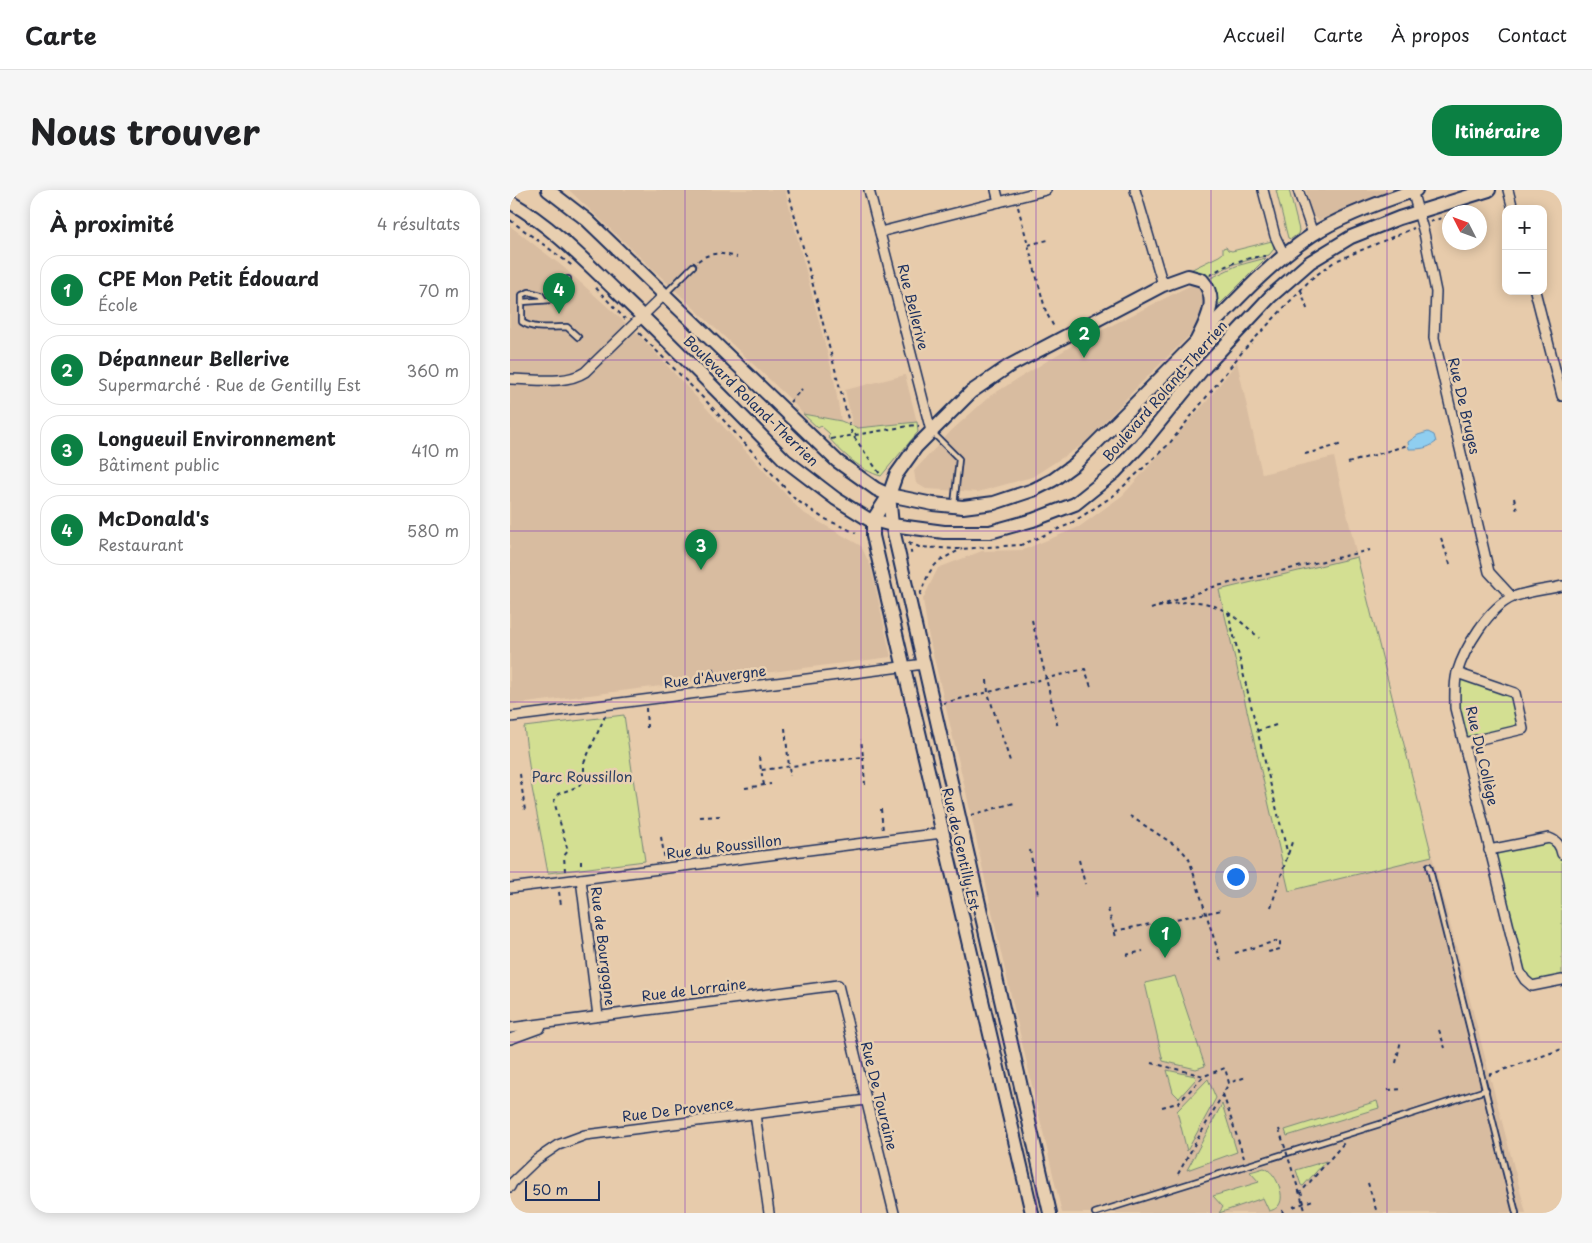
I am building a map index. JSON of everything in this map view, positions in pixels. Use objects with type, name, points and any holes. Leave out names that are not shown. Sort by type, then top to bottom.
[{"type":"main road","name":"Boulevard Roland-Therrien","points":[[548,190],[588,220],[837,461],[876,489],[889,494],[910,500],[963,507],[994,503],[1033,490],[1053,480],[1075,464],[1246,289],[1284,255],[1313,234],[1338,220],[1413,190]]},
{"type":"main road","name":"Boulevard Roland-Therrien","points":[[510,202],[562,238],[642,315],[785,460],[836,499],[868,519],[892,525],[944,532],[990,532],[1032,520],[1075,504],[1115,472],[1146,440],[1201,371],[1270,297],[1310,262],[1351,237],[1399,218],[1489,190]]},
{"type":"main road","name":"Rue de Gentilly Est","points":[[1032,1213],[873,536],[873,520],[889,494],[896,474],[916,447],[971,392],[1009,366],[1163,284],[1188,276],[1202,280]]},
{"type":"main road","points":[[1196,342],[1211,306],[1211,291],[1202,280]]},
{"type":"main road","name":"Rue de Gentilly Est","points":[[889,494],[892,525],[1050,1213]]},
{"type":"street","name":"Rue Bellerive","points":[[869,190],[931,431]]},
{"type":"street","points":[[996,190],[999,202]]},
{"type":"street","points":[[880,232],[1046,190]]},
{"type":"street","points":[[1135,190],[1163,284]]},
{"type":"street","points":[[1263,190],[1275,236],[1284,255]]},
{"type":"street","points":[[1298,190],[1313,234]]},
{"type":"street","name":"Rue De Bruges","points":[[1413,190],[1436,292],[1434,338],[1489,572],[1512,597]]},
{"type":"street","points":[[1508,190],[1512,205]]},
{"type":"street","points":[[510,379],[569,379],[578,376],[585,372],[664,294]]},
{"type":"street","points":[[1536,295],[1562,396]]},
{"type":"street","points":[[1512,597],[1562,586]]},
{"type":"street","name":"Rue Du Collège","points":[[1512,597],[1491,614],[1468,644],[1457,673],[1455,708],[1520,972],[1532,986],[1562,980]]},
{"type":"street","name":"Rue d'Auvergne","points":[[510,717],[924,664]]},
{"type":"street","points":[[1457,673],[1515,693],[1523,729],[1464,743]]},
{"type":"street","name":"Rue du Roussillon","points":[[510,888],[942,833]]},
{"type":"street","points":[[1489,850],[1549,838],[1555,840],[1562,854]]},
{"type":"street","name":"Rue de Bourgogne","points":[[581,879],[598,1016]]},
{"type":"street","name":"Rue de Lorraine","points":[[510,1028],[838,985]]},
{"type":"street","name":"Rue De Touraine","points":[[838,985],[894,1213]]},
{"type":"street","name":"Rue de Lorraine","points":[[510,1039],[554,1022]]},
{"type":"street","name":"Rue De Provence","points":[[510,1187],[536,1160],[558,1145],[585,1135],[866,1100]]},
{"type":"street","points":[[756,1114],[769,1213]]},
{"type":"lane","points":[[664,294],[693,266]]},
{"type":"lane","points":[[522,302],[566,299],[568,279]]},
{"type":"lane","points":[[544,300],[541,295],[528,292],[522,295],[522,322],[526,325],[566,327],[578,336]]},
{"type":"lane","points":[[931,431],[959,459],[954,506]]},
{"type":"lane","points":[[1429,866],[1516,1213]]},
{"type":"lane","points":[[1096,1213],[1486,1090]]},
{"type":"path","points":[[788,190],[852,434],[880,474]]},
{"type":"path","points":[[1015,198],[1046,312],[1060,338]]},
{"type":"path","points":[[510,220],[578,271]]},
{"type":"path","points":[[1028,246],[1048,240]]},
{"type":"path","points":[[693,266],[708,254],[726,254],[737,257]]},
{"type":"path","points":[[1202,280],[1220,268],[1255,256],[1284,255]]},
{"type":"path","points":[[595,287],[708,404],[795,499],[823,518],[856,533]]},
{"type":"path","points":[[1301,290],[1308,312]]},
{"type":"path","points":[[783,409],[802,389]]},
{"type":"path","points":[[817,442],[852,434],[915,425],[931,431]]},
{"type":"path","points":[[1304,454],[1343,444]]},
{"type":"path","points":[[1348,463],[1408,445]]},
{"type":"path","points":[[1514,498],[1517,511]]},
{"type":"path","points":[[1441,538],[1450,564]]},
{"type":"path","points":[[920,597],[929,571],[941,559],[963,548]]},
{"type":"path","points":[[1259,638],[1243,622],[1218,606],[1190,602],[1151,608],[1214,587],[1370,550]]},
{"type":"path","points":[[1228,612],[1288,855]]},
{"type":"path","points":[[1032,620],[1058,728]]},
{"type":"path","points":[[713,668],[717,690]]},
{"type":"path","points":[[934,705],[1085,669],[1091,687]]},
{"type":"path","points":[[988,680],[988,693],[1010,761]]},
{"type":"path","points":[[645,700],[647,728]]},
{"type":"path","points":[[561,905],[564,856],[568,851],[554,801],[558,794],[579,786],[584,776],[584,763],[610,704]]},
{"type":"path","points":[[1257,731],[1276,725]]},
{"type":"path","points":[[785,728],[790,776]]},
{"type":"path","points":[[861,739],[865,785]]},
{"type":"path","points":[[759,757],[764,785]]},
{"type":"path","points":[[761,770],[863,757]]},
{"type":"path","points":[[520,774],[525,810]]},
{"type":"path","points":[[745,788],[771,784]]},
{"type":"path","points":[[960,818],[1014,803]]},
{"type":"path","points":[[881,809],[884,840]]},
{"type":"path","points":[[700,817],[722,816]]},
{"type":"path","points":[[1130,816],[1181,849],[1189,859],[1221,961]]},
{"type":"path","points":[[661,837],[666,868]]},
{"type":"path","points":[[1271,907],[1292,842]]},
{"type":"path","points":[[1030,850],[1038,895]]},
{"type":"path","points":[[1079,860],[1084,884]]},
{"type":"path","points":[[1108,909],[1116,937]]},
{"type":"path","points":[[1114,931],[1222,910]]},
{"type":"path","points":[[1235,953],[1280,940],[1280,948],[1268,952]]},
{"type":"path","points":[[1126,955],[1143,951]]},
{"type":"path","points":[[1439,1030],[1445,1048]]},
{"type":"path","points":[[1396,1063],[1401,1040]]},
{"type":"path","points":[[1482,1077],[1562,1049]]},
{"type":"path","points":[[1152,1063],[1204,1076]]},
{"type":"path","points":[[1162,1107],[1178,1103],[1204,1076],[1225,1068],[1229,1083]]},
{"type":"path","points":[[1178,1174],[1229,1083],[1246,1077]]},
{"type":"path","points":[[1388,1090],[1404,1089]]},
{"type":"path","points":[[1222,1094],[1247,1166]]},
{"type":"path","points":[[1279,1129],[1306,1213]]},
{"type":"path","points":[[1304,1203],[1301,1192],[1344,1143]]},
{"type":"path","points":[[1368,1183],[1377,1213]]},
{"type":"path","points":[[1293,1207],[1313,1200]]},
{"type":"shaded area","points":[[569,190],[785,190],[834,379],[841,421],[803,414],[790,399]]},
{"type":"shaded area","points":[[1306,190],[1390,190],[1319,220],[1312,215]]},
{"type":"shaded area","points":[[510,226],[562,266],[639,335],[802,512],[861,546],[871,567],[891,657],[510,705]]},
{"type":"shaded area","points":[[1197,282],[1207,309],[1200,325],[1139,385],[1085,443],[1032,477],[978,492],[926,489],[916,483],[914,471],[951,431],[990,396],[1073,345]]},
{"type":"shaded area","points":[[1237,362],[1262,474],[1334,457],[1357,557],[1432,856],[1526,1213],[1062,1213],[928,633],[923,599],[938,568],[982,551],[1023,550],[1079,527],[1123,495],[1207,401]]},
{"type":"shaded area","points":[[905,375],[917,422],[866,428],[853,427],[845,390]]},
{"type":"green space","points":[[1276,190],[1289,190],[1299,230],[1298,234],[1291,239],[1288,238]]},
{"type":"green space","points":[[1272,241],[1274,249],[1269,255],[1234,264],[1207,277],[1180,275],[1219,256],[1223,253],[1223,248],[1226,247],[1232,251]]},
{"type":"green space","points":[[1266,258],[1217,306],[1215,289],[1209,279],[1236,266]]},
{"type":"green space","points":[[803,414],[841,421],[858,428],[917,422],[918,432],[881,476],[866,470],[852,460],[828,437],[830,434],[821,426],[818,428]]},
{"type":"green space","points":[[1357,557],[1432,856],[1289,891],[1219,590]]},
{"type":"green space","points":[[1457,673],[1515,693],[1523,729],[1464,743],[1455,708]]},
{"type":"green space","name":"Parc Roussillon","points":[[624,715],[645,861],[548,873],[532,788],[524,727]]},
{"type":"green space","points":[[1549,838],[1562,854],[1562,980],[1532,986],[1525,980],[1489,850]]},
{"type":"green space","points":[[1175,976],[1205,1066],[1196,1069],[1163,1061],[1145,983]]},
{"type":"green space","points":[[1167,1070],[1195,1076],[1196,1079],[1179,1098],[1173,1092]]},
{"type":"green space","points":[[1208,1079],[1216,1098],[1187,1151],[1177,1111]]},
{"type":"green space","points":[[1377,1101],[1379,1108],[1287,1136],[1285,1130]]},
{"type":"green space","points":[[1222,1104],[1237,1152],[1187,1170]]},
{"type":"green space","points":[[1326,1161],[1303,1186],[1301,1185],[1296,1170]]},
{"type":"green space","points":[[1264,1168],[1272,1174],[1278,1184],[1281,1201],[1278,1206],[1269,1211],[1263,1198],[1219,1213],[1223,1207],[1213,1196],[1259,1182],[1250,1172]]},
{"type":"water","points":[[1428,432],[1434,435],[1436,442],[1423,448],[1409,449],[1408,442],[1418,435]]},
{"type":"place","name":"McDonald's","points":[[559,314]]},
{"type":"place","name":"Dépanneur Bellerive","points":[[1084,358]]},
{"type":"place","name":"Longueuil Environnement","points":[[701,570]]},
{"type":"place","name":"CPE Mon Petit Édouard","points":[[1165,958]]}]
